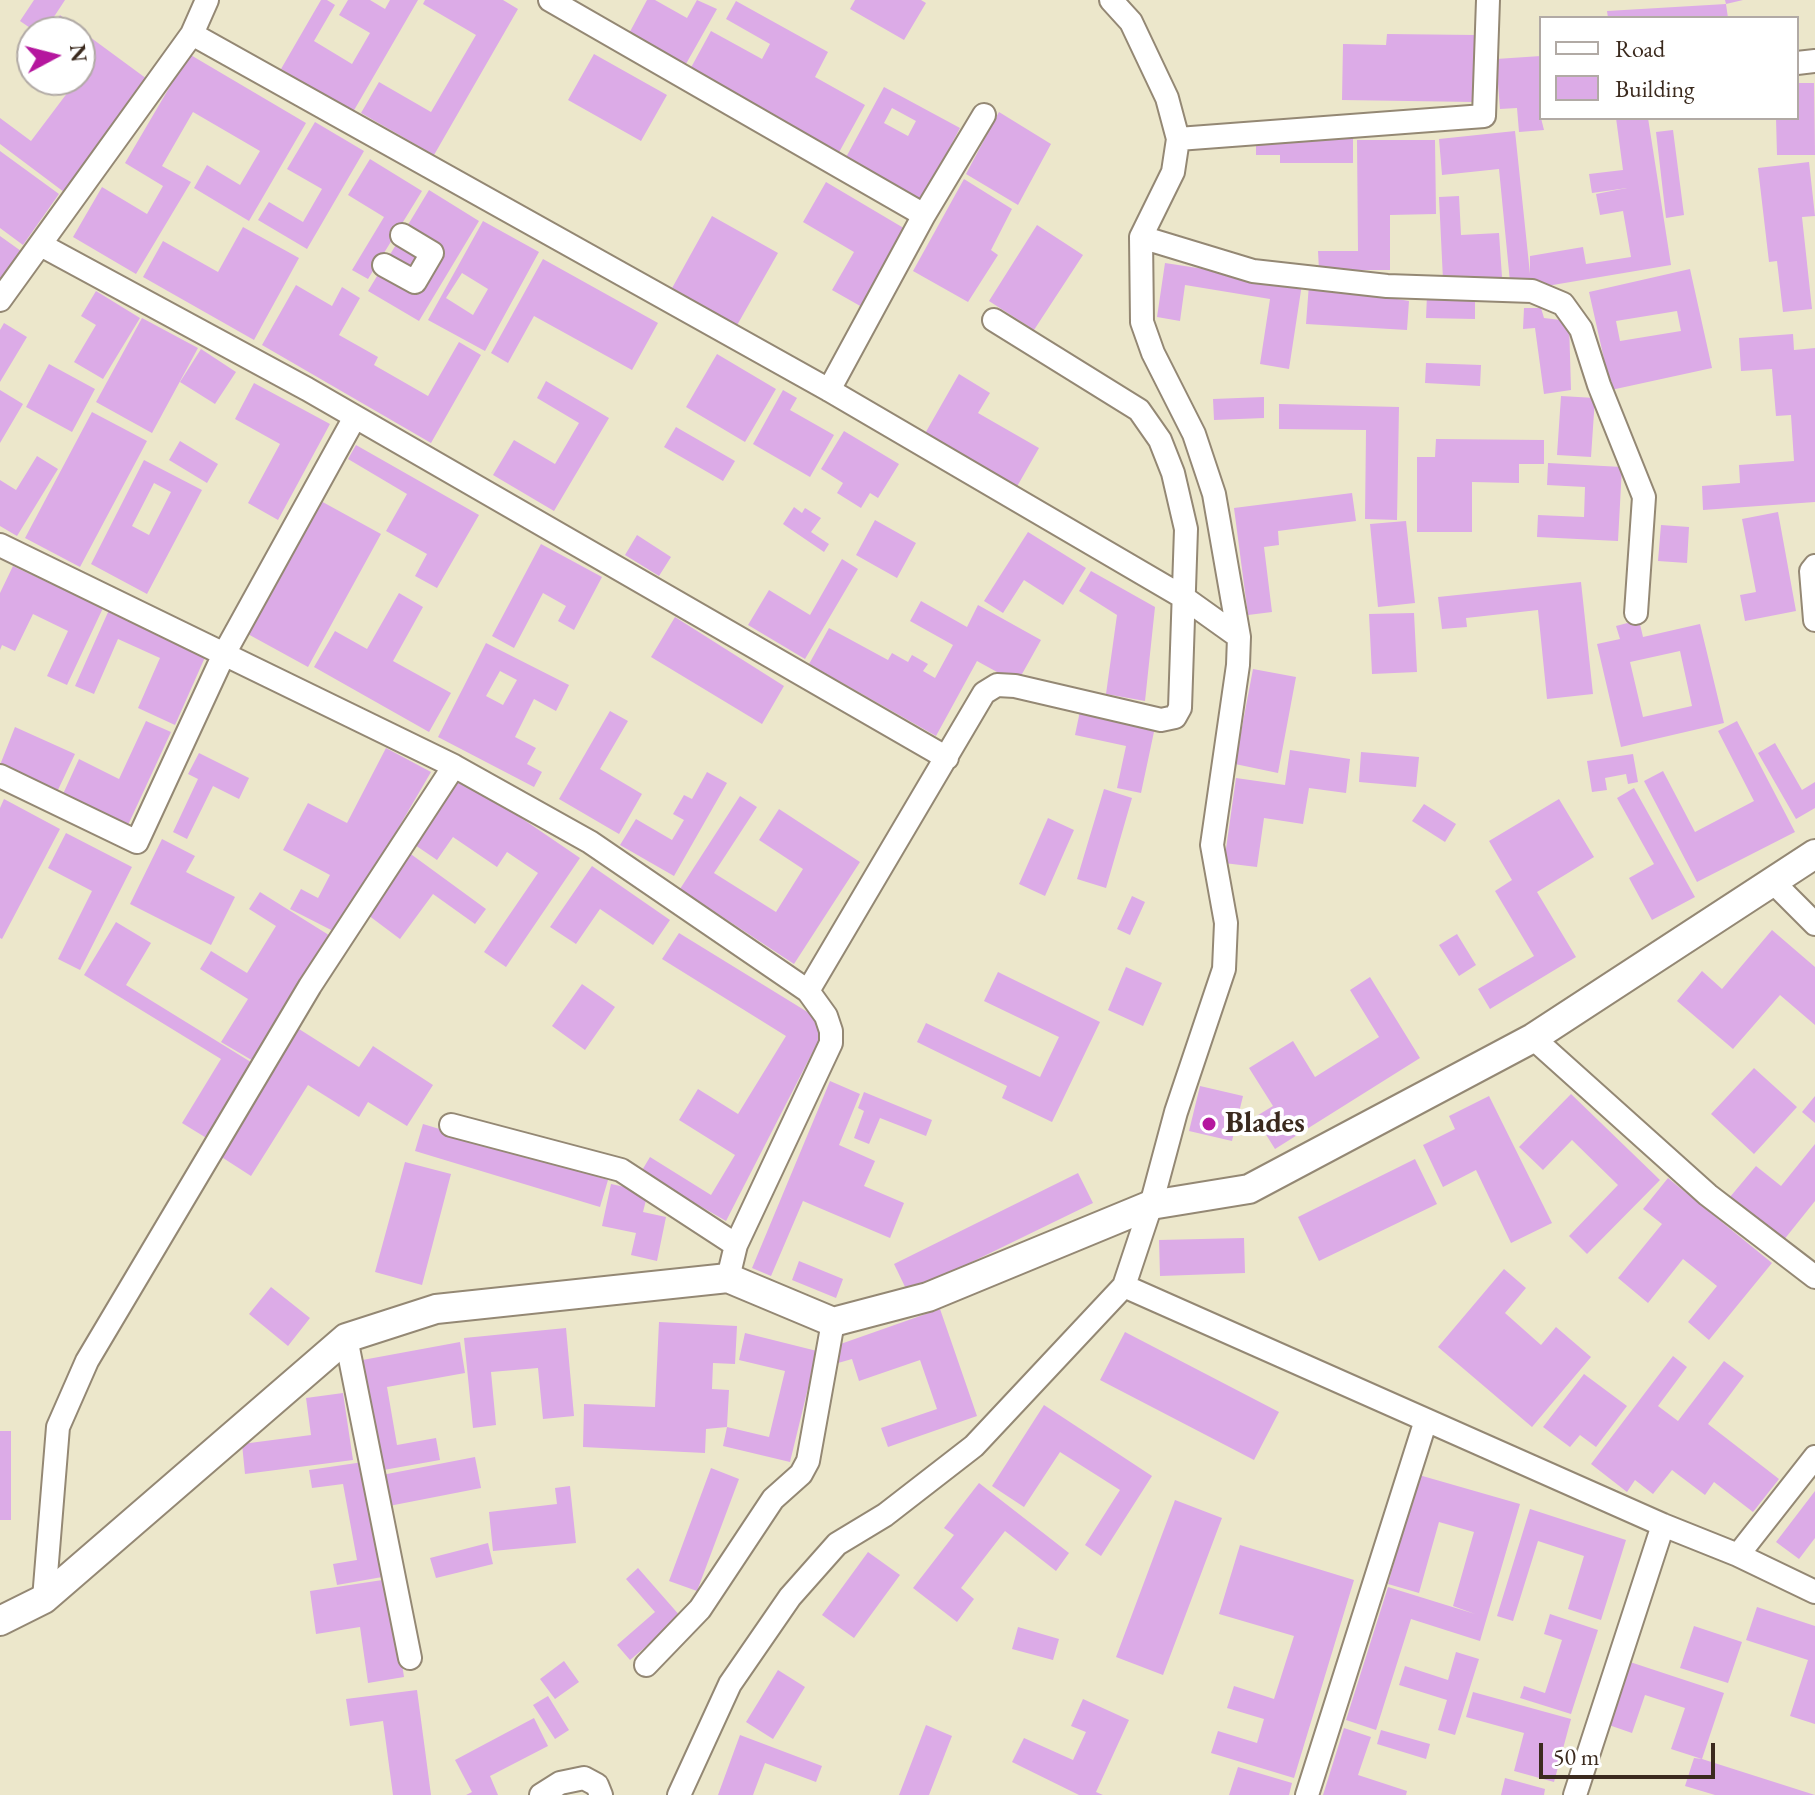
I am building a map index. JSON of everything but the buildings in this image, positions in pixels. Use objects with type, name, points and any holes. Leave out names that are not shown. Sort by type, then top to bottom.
[{"type":"street","points":[[0,300],[192,34],[207,0]]},
{"type":"street","points":[[550,0],[924,215]]},
{"type":"street","points":[[672,1793],[730,1684],[790,1597],[837,1544],[885,1515],[974,1446],[1124,1286],[1151,1205],[1176,1112],[1224,969],[1226,923],[1212,845],[1238,665],[1239,637],[1214,494],[1194,434],[1153,353],[1142,322],[1141,237],[1173,172],[1178,139],[1167,98],[1131,22],[1111,0]]},
{"type":"street","points":[[1178,139],[1484,116],[1488,0]]},
{"type":"street","points":[[192,34],[829,390],[1183,597],[1239,637]]},
{"type":"street","points":[[829,390],[924,215],[984,115]]},
{"type":"street","points":[[384,265],[415,282],[432,253],[402,235]]},
{"type":"street","points":[[1141,237],[1253,271],[1387,286],[1532,291],[1563,304],[1581,329],[1599,385],[1644,497],[1636,613]]},
{"type":"street","points":[[41,245],[355,417],[947,758]]},
{"type":"street","points":[[808,991],[984,693],[997,685],[1015,686],[1161,720],[1175,717],[1180,708],[1186,529],[1173,473],[1153,430],[1139,410],[994,320]]},
{"type":"street","points":[[0,776],[137,842],[224,654],[355,417]]},
{"type":"street","points":[[0,545],[454,766],[590,842],[808,991],[826,1016],[831,1043],[736,1245],[728,1278]]},
{"type":"street","points":[[1815,566],[1811,571],[1815,620]]},
{"type":"street","points":[[44,1599],[58,1427],[87,1361],[310,986],[454,766]]},
{"type":"street","points":[[0,1621],[44,1599],[346,1338],[436,1309],[728,1278],[833,1322],[928,1297],[1151,1205],[1249,1189],[1533,1038],[1815,854]]},
{"type":"street","points":[[1772,881],[1815,924]]},
{"type":"street","points":[[1533,1038],[1708,1195],[1815,1277]]},
{"type":"street","points":[[451,1125],[621,1170],[736,1245]]},
{"type":"street","points":[[1124,1286],[1663,1525],[1738,1555],[1815,1592]]},
{"type":"street","points":[[646,1665],[700,1609],[773,1499],[801,1474],[808,1461],[833,1322]]},
{"type":"street","points":[[346,1338],[410,1658]]},
{"type":"street","points":[[1307,1795],[1426,1420]]},
{"type":"street","points":[[1738,1555],[1815,1457]]},
{"type":"street","points":[[1575,1795],[1663,1525]]},
{"type":"street","points":[[541,1795],[560,1783],[584,1778],[597,1785],[601,1795]]},
{"type":"place","name":"Blades","points":[[1209,1124]]}]
